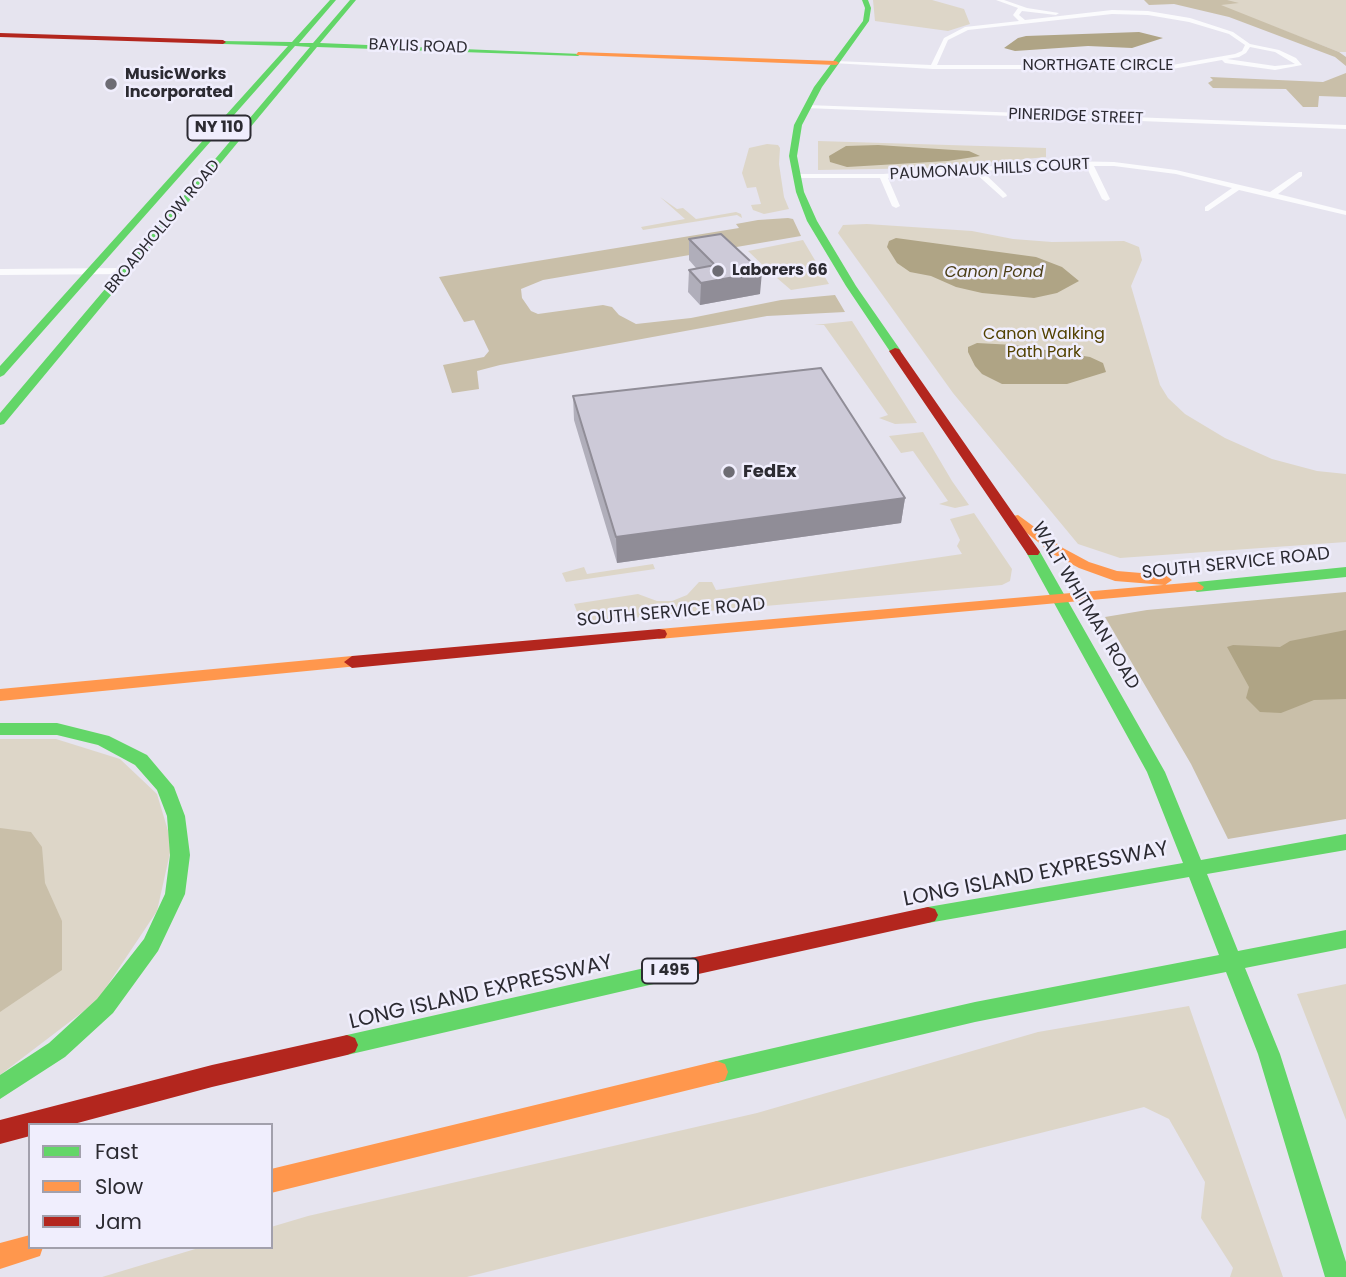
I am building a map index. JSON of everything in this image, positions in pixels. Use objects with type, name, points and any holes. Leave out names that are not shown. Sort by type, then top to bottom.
[{"type":"main road","name":"BROADHOLLOW ROAD","points":[[0,373],[333,0]]},
{"type":"main road","name":"BROADHOLLOW ROAD","points":[[0,421],[354,0]]},
{"type":"main road","name":"WALT WHITMAN ROAD","points":[[866,0],[866,21],[807,107],[796,131],[793,156],[796,177],[808,214],[846,277],[1063,601],[1141,742],[1179,828],[1269,1054],[1338,1277]]},
{"type":"main road","name":"BAYLIS ROAD","points":[[0,34],[836,63]]},
{"type":"main road","points":[[197,184],[194,177],[197,170],[215,146],[208,140]]},
{"type":"main road","points":[[1001,505],[1074,561],[1115,576],[1251,581]]},
{"type":"main road","name":"SOUTH SERVICE ROAD","points":[[4,694],[471,650],[1063,601],[1346,572]]},
{"type":"main road","points":[[0,729],[57,729],[103,740],[141,760],[169,797],[176,816],[180,855],[174,894],[151,945],[105,1006],[57,1050],[0,1088]]},
{"type":"main road","name":"LONG ISLAND EXPRESSWAY","points":[[34,1123],[212,1076],[595,987],[930,915],[1346,842]]},
{"type":"main road","points":[[273,1180],[605,1097],[975,1012],[1346,939]]},
{"type":"main road","name":"LONG ISLAND EXPRESSWAY","points":[[0,1132],[28,1125]]},
{"type":"main road","points":[[0,1256],[28,1248]]},
{"type":"street","points":[[999,0],[1063,16]]},
{"type":"street","points":[[1022,20],[1016,15],[1018,10],[1024,8]]},
{"type":"street","points":[[933,67],[946,39],[958,31],[1022,20],[1123,12],[1161,14],[1223,30],[1238,36],[1248,46],[1277,51],[1294,59],[1299,65],[1286,68],[1265,67],[1220,59]]},
{"type":"street","name":"NORTHGATE CIRCLE","points":[[836,63],[933,67],[1172,67],[1242,54],[1248,46]]},
{"type":"street","name":"PINERIDGE STREET","points":[[807,107],[1346,127]]},
{"type":"street","points":[[1089,163],[1106,199]]},
{"type":"street","name":"PAUMONAUK HILLS COURT","points":[[796,177],[883,176],[1089,163],[1151,168],[1346,213]]},
{"type":"street","points":[[975,169],[1003,196]]},
{"type":"street","points":[[1272,195],[1299,174]]},
{"type":"street","points":[[883,176],[896,206]]},
{"type":"street","points":[[1208,209],[1238,187]]},
{"type":"street","points":[[0,272],[127,271]]},
{"type":"green space","points":[[873,0],[932,0],[964,9],[970,24],[948,31],[875,21]]},
{"type":"green space","points":[[1205,0],[1346,0],[1346,52],[1339,52]]},
{"type":"green space","points":[[818,141],[1046,148],[1046,157],[935,168],[818,170]]},
{"type":"green space","points":[[767,144],[778,145],[780,148],[779,164],[784,197],[789,209],[764,214],[753,210],[751,205],[761,204],[756,187],[747,188],[742,173],[749,148]]},
{"type":"green space","points":[[660,197],[677,209],[683,208],[696,219],[736,212],[741,214],[742,218],[737,215],[643,230],[641,227],[685,219]]},
{"type":"green space","name":"Canon Walking Path Park","points":[[867,224],[972,231],[1013,239],[1052,242],[1124,241],[1139,247],[1142,260],[1131,286],[1160,385],[1168,398],[1185,414],[1225,438],[1272,459],[1317,471],[1346,474],[1346,542],[1120,558],[1078,544],[953,393],[838,233],[843,225]]},
{"type":"green space","points":[[803,240],[829,284],[791,290],[777,278],[785,276],[785,273],[771,273],[748,251]]},
{"type":"green space","points":[[852,321],[917,423],[895,424],[879,418],[888,415],[824,325],[814,325]]},
{"type":"green space","points":[[923,432],[969,505],[955,508],[939,504],[948,501],[913,451],[901,453],[889,436]]},
{"type":"green space","points":[[974,513],[1012,569],[1010,581],[1002,585],[585,622],[579,617],[574,604],[638,594],[657,601],[672,601],[687,595],[699,582],[712,582],[716,590],[962,554],[957,546],[960,540],[950,519]]},
{"type":"green space","points":[[653,564],[655,569],[566,582],[562,573],[584,567],[587,574]]},
{"type":"green space","points":[[0,739],[56,739],[120,759],[157,794],[172,844],[157,911],[97,1001],[0,1075]]},
{"type":"green space","points":[[1346,984],[1346,1120],[1297,994]]},
{"type":"green space","points":[[1189,1006],[1283,1277],[1230,1277],[1233,1268],[1201,1218],[1205,1182],[1169,1119],[1144,1107],[467,1277],[102,1277],[195,1249],[273,1249],[273,1226],[308,1216],[757,1113],[1038,1032]]},
{"type":"shaded area","points":[[1144,0],[1227,0],[1239,3],[1221,5],[1339,52],[1346,57],[1346,66],[1335,57],[1229,17],[1174,4],[1149,5]]},
{"type":"shaded area","points":[[1346,73],[1346,97],[1319,96],[1318,107],[1303,107],[1286,89],[1213,88],[1208,83],[1213,80],[1210,77],[1323,82]]},
{"type":"shaded area","points":[[793,219],[801,236],[543,280],[521,289],[522,298],[531,311],[538,314],[603,305],[612,307],[619,315],[636,324],[691,318],[781,300],[835,295],[845,312],[767,316],[500,365],[477,371],[479,389],[452,393],[443,365],[484,357],[489,351],[474,320],[464,322],[439,277],[739,228],[736,224],[758,220]]},
{"type":"shaded area","points":[[1346,592],[1346,819],[1228,839],[1191,764],[1105,617],[1147,610]]},
{"type":"shaded area","points":[[0,828],[31,832],[42,847],[45,883],[62,921],[62,970],[0,1012]]},
{"type":"water","points":[[1139,32],[1163,38],[1132,48],[1088,46],[1015,51],[1004,48],[1026,36]]},
{"type":"water","points":[[878,145],[969,151],[980,156],[948,161],[847,167],[830,162],[829,156],[846,146]]},
{"type":"water","name":"Canon Pond","points":[[896,238],[1036,257],[1062,267],[1079,281],[1057,293],[1034,298],[982,293],[956,287],[931,276],[910,272],[897,263],[887,247],[889,241]]},
{"type":"water","points":[[977,343],[1014,345],[1090,357],[1103,363],[1106,372],[1067,384],[1002,384],[982,374],[975,366],[968,347]]},
{"type":"water","points":[[1346,630],[1346,699],[1314,700],[1281,713],[1260,712],[1246,698],[1249,687],[1227,647],[1280,647],[1290,641]]},
{"type":"building","points":[[721,234],[762,272],[701,283],[689,270],[715,265],[689,239]]},
{"type":"building","name":"FedEx","points":[[821,368],[905,498],[616,537],[573,396]]},
{"type":"traffic: fast","points":[[0,373],[333,0]]},
{"type":"traffic: fast","points":[[0,421],[353,0]]},
{"type":"traffic: fast","points":[[865,0],[868,8],[866,21],[818,87],[798,125],[793,156],[800,192],[812,221],[851,286],[895,351]]},
{"type":"traffic: fast","points":[[223,42],[578,54]]},
{"type":"traffic: fast","points":[[1033,552],[1156,772],[1269,1054],[1338,1277]]},
{"type":"traffic: fast","points":[[1197,587],[1346,572]]},
{"type":"traffic: fast","points":[[0,729],[57,729],[103,740],[141,760],[165,787],[176,816],[180,855],[175,894],[151,945],[105,1006],[57,1050],[0,1088]]},
{"type":"traffic: fast","points":[[928,915],[1346,842]]},
{"type":"traffic: fast","points":[[717,1072],[975,1012],[1346,939]]},
{"type":"traffic: fast","points":[[347,1045],[658,974]]},
{"type":"traffic: slow","points":[[578,54],[836,63]]},
{"type":"traffic: slow","points":[[1018,519],[1058,551],[1084,565],[1115,576],[1165,580]]},
{"type":"traffic: slow","points":[[659,634],[1197,587]]},
{"type":"traffic: slow","points":[[0,695],[352,662]]},
{"type":"traffic: slow","points":[[273,1181],[717,1072]]},
{"type":"traffic: slow","points":[[0,1256],[28,1248]]},
{"type":"traffic: jam","points":[[0,35],[223,42]]},
{"type":"traffic: jam","points":[[895,351],[1033,552]]},
{"type":"traffic: jam","points":[[352,662],[659,634]]},
{"type":"traffic: jam","points":[[658,974],[928,915]]},
{"type":"traffic: jam","points":[[34,1123],[212,1076],[347,1045]]},
{"type":"traffic: jam","points":[[0,1132],[28,1125]]},
{"type":"place","name":"MusicWorks Incorporated","points":[[111,84]]},
{"type":"place","name":"Laborers 66","points":[[718,271]]},
{"type":"place","name":"FedEx","points":[[729,472]]}]
